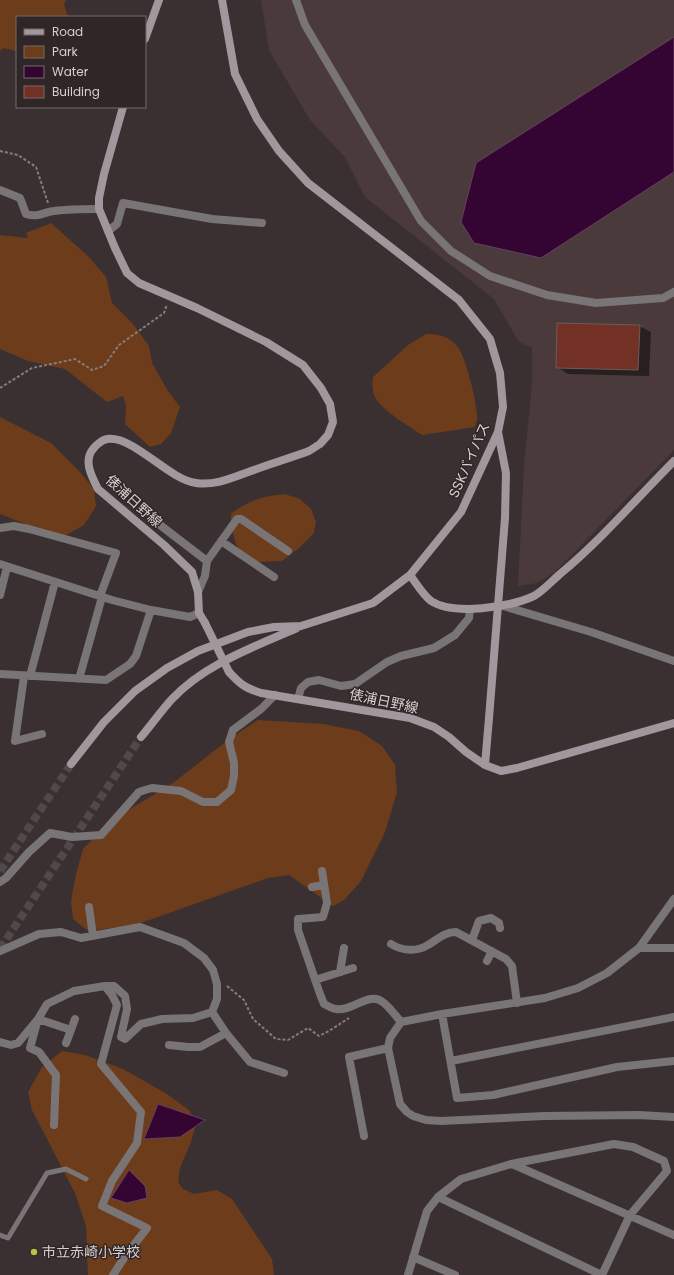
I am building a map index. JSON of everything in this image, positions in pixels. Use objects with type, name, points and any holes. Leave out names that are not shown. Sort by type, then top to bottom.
[{"type":"street","points":[[146,36],[159,0]]},
{"type":"street","name":"SSKバイパス","points":[[71,764],[104,722],[135,691],[167,668],[198,651],[248,632],[301,626],[373,603],[410,575],[461,512],[498,432],[503,407],[500,373],[490,339],[459,300],[308,183],[279,151],[257,119],[235,74],[222,0]]},
{"type":"street","points":[[296,0],[305,25],[421,221],[451,251],[490,276],[547,295],[596,303],[663,298],[674,292]]},
{"type":"street","name":"俵浦日野線","points":[[123,108],[104,174],[99,198],[100,209],[115,248],[127,273],[139,283],[197,308],[266,342],[303,364],[321,388],[330,404],[332,422],[328,435],[320,444],[309,451],[228,479],[209,484],[183,480],[136,448],[120,440],[107,439],[96,445],[91,451],[88,464],[91,476],[98,489],[164,545],[192,572],[198,592],[199,613],[229,672],[248,690],[410,718],[434,726],[466,752],[486,764],[501,770],[517,768],[674,723]]},
{"type":"street","points":[[0,190],[20,198],[26,214],[34,216],[51,211],[100,209]]},
{"type":"street","points":[[108,230],[117,224],[123,203],[212,218],[262,224]]},
{"type":"street","points":[[486,764],[505,518],[506,473],[498,432]]},
{"type":"street","points":[[410,575],[422,592],[431,600],[446,608],[470,609],[503,606],[536,595],[578,559],[674,461]]},
{"type":"street","points":[[198,592],[205,576],[206,561],[237,519],[241,519],[288,551]]},
{"type":"street","points":[[160,525],[206,561]]},
{"type":"street","points":[[0,528],[14,526],[29,529],[116,553],[101,596],[79,679]]},
{"type":"street","points":[[221,541],[274,577]]},
{"type":"street","points":[[0,595],[4,565],[55,582],[151,610],[190,617],[199,613]]},
{"type":"street","points":[[42,734],[15,741],[27,676],[55,582]]},
{"type":"street","points":[[503,606],[591,632],[674,662]]},
{"type":"street","points":[[298,699],[301,688],[308,682],[319,680],[341,686],[355,684],[387,662],[401,656],[434,648],[455,635],[469,618],[470,609]]},
{"type":"street","points":[[0,674],[106,680],[130,664],[136,656],[151,610]]},
{"type":"street","points":[[141,737],[173,698],[199,676],[244,651],[301,626]]},
{"type":"street","points":[[0,882],[6,878],[29,852],[50,833],[72,837],[101,835],[139,792],[152,788],[181,791],[203,802],[217,802],[231,790],[234,763],[229,742],[233,730],[261,709],[275,695]]},
{"type":"street","points":[[322,871],[326,903],[323,917],[298,918],[298,930],[324,1004],[337,1009],[353,1006],[371,998],[378,999],[383,1002],[401,1022]]},
{"type":"street","points":[[312,887],[324,885]]},
{"type":"street","points":[[674,899],[639,948],[607,972],[578,988],[545,998],[401,1022],[390,1038],[388,1048],[400,1104],[413,1116],[426,1120],[441,1121],[544,1116],[639,1114],[674,1117]]},
{"type":"street","points":[[89,907],[94,936]]},
{"type":"street","points":[[472,940],[479,921],[491,918],[499,923],[500,928]]},
{"type":"street","points":[[0,951],[39,934],[61,932],[81,938],[140,927],[184,943],[204,958],[213,970],[217,984],[217,999],[212,1012]]},
{"type":"street","points":[[391,944],[399,949],[408,950],[426,946],[448,932],[456,932],[506,959],[512,966],[517,1003]]},
{"type":"street","points":[[340,972],[344,948]]},
{"type":"street","points":[[639,948],[674,948]]},
{"type":"street","points":[[487,961],[492,951]]},
{"type":"street","points":[[315,980],[353,968]]},
{"type":"street","points":[[0,1042],[11,1045],[18,1043],[38,1019],[47,1004],[74,991],[105,986],[114,986],[125,996],[127,1009],[121,1037],[125,1038],[141,1024],[162,1019],[193,1018],[212,1012]]},
{"type":"street","points":[[105,986],[117,1005],[101,1064],[141,1112],[136,1143],[112,1181],[102,1206],[147,1228],[113,1275]]},
{"type":"street","points":[[212,1012],[226,1033],[250,1062],[284,1073]]},
{"type":"street","points":[[442,1014],[456,1098],[493,1095],[616,1067],[674,1061]]},
{"type":"street","points":[[450,1061],[674,1018]]},
{"type":"street","points":[[38,1019],[71,1030]]},
{"type":"street","points":[[38,1019],[30,1048],[39,1052],[56,1074],[54,1125]]},
{"type":"street","points":[[66,1043],[75,1019]]},
{"type":"street","points":[[169,1045],[200,1047],[226,1033]]},
{"type":"street","points":[[364,1136],[349,1057],[388,1048]]},
{"type":"street","points":[[408,1275],[427,1211],[438,1197],[461,1179],[511,1164],[614,1144],[633,1147],[664,1161],[667,1171],[630,1215],[602,1275],[438,1197]]},
{"type":"street","points":[[511,1164],[674,1235]]},
{"type":"street","points":[[413,1257],[455,1275]]},
{"type":"lane","points":[[0,1235],[8,1238],[47,1173],[66,1169],[86,1179]]},
{"type":"path","points":[[0,150],[18,156],[36,167],[51,211]]},
{"type":"path","points":[[0,388],[32,368],[54,363],[75,359],[92,370],[104,366],[119,345],[164,313],[170,297]]},
{"type":"path","points":[[217,984],[226,985],[244,1000],[253,1019],[276,1039],[288,1040],[308,1028],[319,1036],[350,1017]]},
{"type":"shaded area","points":[[261,0],[674,0],[674,450],[554,573],[537,583],[518,586],[524,466],[532,384],[532,348],[519,342],[494,299],[365,197],[345,157],[310,120],[269,50]]},
{"type":"green space","points":[[0,0],[66,0],[64,4],[68,16],[16,16],[16,51],[3,48],[0,51]]},
{"type":"green space","points":[[51,223],[88,256],[106,277],[112,303],[133,324],[149,346],[152,363],[168,391],[180,407],[171,433],[161,444],[150,447],[125,424],[126,405],[123,396],[107,402],[65,369],[28,361],[0,349],[0,235],[28,238],[26,233]]},
{"type":"green space","points":[[426,334],[435,334],[447,338],[457,346],[460,351],[467,368],[475,399],[477,421],[475,427],[422,435],[391,414],[376,399],[372,383],[373,377],[408,345]]},
{"type":"green space","points":[[0,417],[51,443],[79,471],[94,489],[96,506],[84,525],[61,538],[0,514]]},
{"type":"green space","points":[[285,494],[300,499],[311,509],[316,522],[314,533],[298,549],[282,561],[259,562],[243,555],[236,544],[231,527],[231,514],[250,502],[270,496]]},
{"type":"green space","points":[[258,720],[323,724],[359,731],[382,746],[395,765],[397,792],[385,832],[361,881],[344,900],[333,906],[289,875],[268,878],[135,925],[88,931],[73,919],[71,901],[83,849],[112,820],[173,783],[228,740]]},
{"type":"green space","points":[[62,1051],[85,1055],[123,1069],[167,1094],[189,1110],[196,1124],[191,1142],[180,1168],[178,1182],[183,1189],[194,1194],[217,1190],[232,1199],[272,1259],[274,1275],[88,1275],[86,1226],[75,1193],[32,1110],[28,1092],[42,1067]]},
{"type":"water","points":[[674,37],[674,172],[541,258],[474,243],[461,222],[476,163]]},
{"type":"water","points":[[158,1104],[205,1120],[180,1137],[144,1139]]},
{"type":"water","points":[[129,1170],[145,1186],[147,1198],[127,1203],[111,1198]]},
{"type":"building","points":[[557,323],[640,325],[638,370],[556,368]]},
{"type":"tunnel","points":[[0,949],[141,737]]},
{"type":"tunnel","points":[[0,871],[71,764]]},
{"type":"place","name":"市立赤崎小学校","points":[[34,1252]]}]
